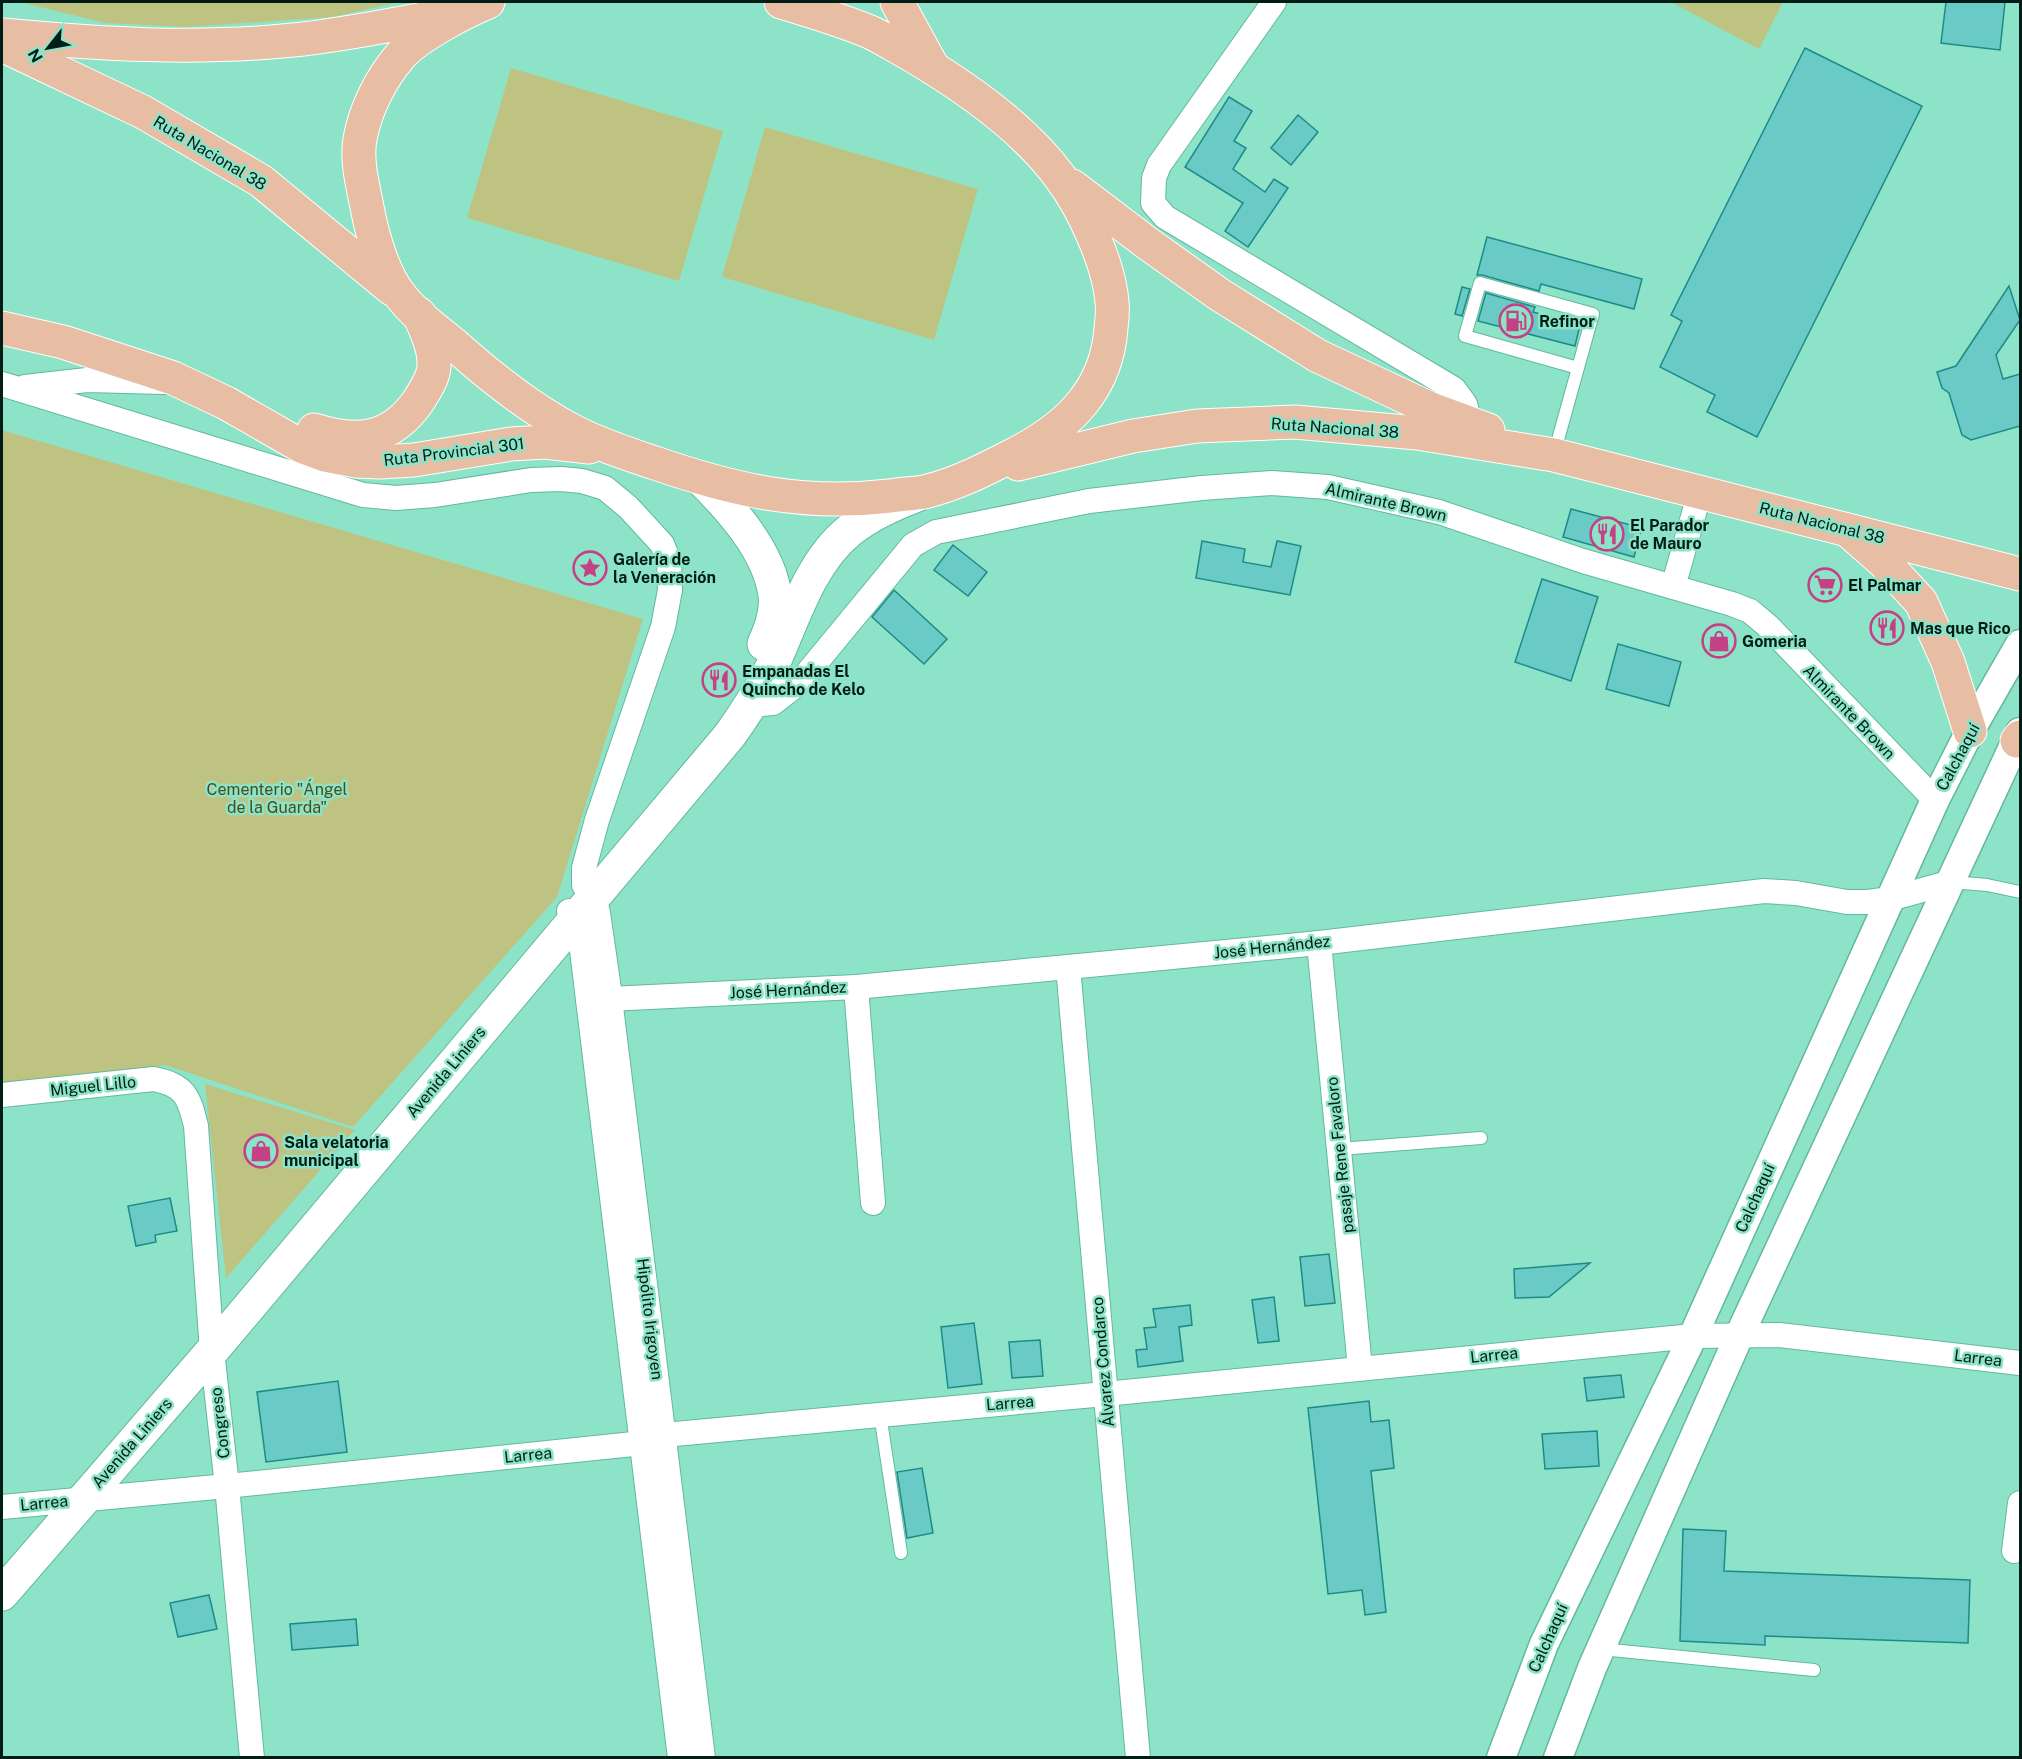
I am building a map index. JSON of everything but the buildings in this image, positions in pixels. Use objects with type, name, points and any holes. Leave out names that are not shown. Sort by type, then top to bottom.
[{"type":"main road","points":[[773,645],[830,550],[848,532],[892,505],[923,492],[976,475],[1034,444],[1085,402],[1102,373],[1110,344],[1113,305],[1107,272],[1086,221],[1061,177],[1025,138],[976,97],[933,68],[873,34],[829,16],[781,2]]},
{"type":"main road","points":[[897,2],[933,68]]},
{"type":"main road","points":[[2,35],[87,43],[195,46],[294,40],[475,7]]},
{"type":"main road","name":"Ruta Provincial 301","points":[[226,403],[342,438],[371,437],[393,428],[411,412],[429,385],[434,368],[431,344],[380,257],[362,183],[359,142],[368,110],[403,52],[475,7]]},
{"type":"main road","name":"Ruta Nacional 38","points":[[2,45],[143,112],[261,181],[527,404],[576,433],[624,452]]},
{"type":"main road","name":"Ruta Nacional 38","points":[[1061,177],[1220,295],[1318,356],[1431,409],[1554,455]]},
{"type":"main road","name":"Ruta Provincial 301","points":[[2,328],[63,342],[183,383],[226,403],[301,446],[325,455],[356,461],[414,460],[511,444],[545,442],[624,452]]},
{"type":"main road","name":"Ruta Nacional 38","points":[[976,475],[1072,449],[1197,426],[1295,422],[1417,433],[1554,455],[2020,573]]},
{"type":"main road","points":[[624,452],[701,480],[775,496],[866,499],[923,492]]},
{"type":"main road","points":[[701,480],[720,498],[746,530],[770,574],[775,596],[773,645]]},
{"type":"main road","points":[[1845,528],[1884,562],[1921,602],[1948,662],[1970,731]]},
{"type":"main road","name":"Avenida Liniers","points":[[579,902],[721,720],[773,645]]},
{"type":"main road","name":"Avenida Liniers","points":[[2,1594],[69,1500],[579,902],[730,735],[764,683],[773,645]]},
{"type":"main road","name":"Avenida Liniers","points":[[2,1563],[69,1500]]},
{"type":"street","points":[[1274,2],[1160,165],[1154,178],[1153,203],[1166,217],[1454,389],[1465,404],[1470,423]]},
{"type":"street","points":[[9,386],[87,381],[183,383]]},
{"type":"street","name":"Hipólito Irigoyen","points":[[9,386],[363,495],[396,498],[435,495],[531,480],[582,481],[605,488],[628,507],[662,544],[669,561],[670,590],[663,627],[597,820],[584,868],[579,902],[581,942],[599,1000],[653,1439],[704,1758]]},
{"type":"street","name":"Almirante Brown","points":[[750,705],[773,703],[800,682],[913,545],[936,532],[1089,501],[1202,488],[1272,483],[1328,487],[1439,512],[1583,561],[1750,611],[1935,800]]},
{"type":"street","points":[[1672,587],[1700,492]]},
{"type":"street","name":"Calchaquí","points":[[1501,1758],[1544,1644],[1693,1336],[1935,800],[1970,731],[2020,644]]},
{"type":"street","points":[[1558,1758],[1600,1649],[1739,1336],[2019,737]]},
{"type":"street","name":"José Hernández","points":[[599,1000],[856,987],[1319,942],[1764,891],[1796,893],[1847,902],[1890,898],[1951,882]]},
{"type":"street","name":"pasaje Rene Favaloro","points":[[1319,942],[1360,1368]]},
{"type":"street","name":"Álvarez Condarco","points":[[1068,967],[1138,1758]]},
{"type":"street","points":[[856,987],[873,1203]]},
{"type":"street","name":"Miguel Lillo","points":[[2,1095],[154,1079],[167,1082],[183,1090]]},
{"type":"street","name":"Congreso","points":[[183,1090],[191,1104],[196,1126],[211,1336],[228,1486],[252,1758]]},
{"type":"street","name":"Larrea","points":[[2,1507],[228,1486],[880,1414],[1693,1336],[1779,1335],[2020,1363]]},
{"type":"street","name":"Hipólito Irigoyen","points":[[653,1439],[680,1758]]},
{"type":"street","points":[[2014,1551],[2020,1503]]},
{"type":"lane","points":[[1554,455],[1593,315],[1480,283],[1465,336],[1578,368]]},
{"type":"lane","points":[[1951,882],[1987,885],[2020,892]]},
{"type":"lane","points":[[1340,1149],[1481,1138]]},
{"type":"lane","points":[[880,1414],[901,1552]]},
{"type":"lane","points":[[1600,1649],[1814,1670]]},
{"type":"green space","points":[[20,2],[400,2],[332,17],[187,27],[105,23]]},
{"type":"green space","points":[[1671,2],[1783,2],[1759,49]]},
{"type":"green space","points":[[511,68],[723,131],[679,281],[467,218]]},
{"type":"green space","points":[[765,127],[978,189],[934,340],[722,277]]},
{"type":"green space","name":"Cementerio \"Ángel de la Guarda\"","points":[[2,430],[643,619],[557,897],[353,1127],[165,1065],[2,1084]]},
{"type":"green space","points":[[205,1084],[355,1130],[226,1278]]},
{"type":"place","name":"Refinor","points":[[1516,321]]},
{"type":"place","name":"El Parador de Mauro","points":[[1607,534]]},
{"type":"place","name":"Galería de la Veneración","points":[[590,568]]},
{"type":"place","name":"El Palmar","points":[[1825,585]]},
{"type":"place","name":"Mas que Rico","points":[[1887,628]]},
{"type":"place","name":"Gomeria","points":[[1719,641]]},
{"type":"place","name":"Empanadas El Quincho de Kelo","points":[[719,680]]},
{"type":"place","name":"Sala velatoria municipal","points":[[261,1151]]}]
